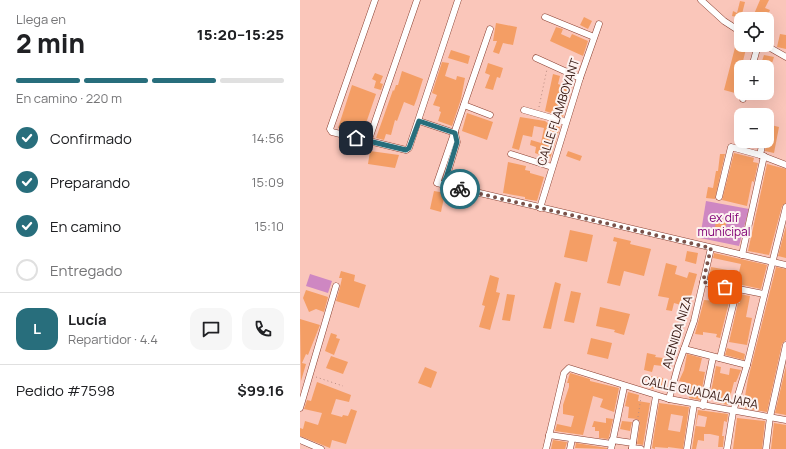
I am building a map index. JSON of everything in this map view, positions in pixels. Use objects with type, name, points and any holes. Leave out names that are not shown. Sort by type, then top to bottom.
[{"type":"street","points":[[375,0],[330,129],[332,132],[368,142],[406,150],[409,148],[419,121],[458,0]]},
{"type":"street","points":[[368,142],[417,0]]},
{"type":"street","points":[[701,0],[724,21],[734,27]]},
{"type":"street","points":[[545,16],[594,37]]},
{"type":"street","name":"CALLE FLAMBOYANT","points":[[540,208],[580,78],[599,24]]},
{"type":"street","points":[[490,29],[455,133],[450,140],[437,183],[786,265]]},
{"type":"street","points":[[774,50],[786,57]]},
{"type":"street","points":[[536,58],[580,78]]},
{"type":"street","points":[[464,106],[490,115]]},
{"type":"street","points":[[524,110],[566,122]]},
{"type":"street","points":[[419,121],[455,133]]},
{"type":"street","points":[[444,185],[457,142],[455,133]]},
{"type":"street","points":[[720,197],[731,147],[786,165]]},
{"type":"street","points":[[742,255],[763,148]]},
{"type":"street","points":[[511,154],[552,167]]},
{"type":"street","points":[[727,449],[733,412],[747,365],[786,207]]},
{"type":"street","name":"AVENIDA NIZA","points":[[669,399],[694,321],[711,248]]},
{"type":"street","points":[[703,282],[764,294]]},
{"type":"street","points":[[300,408],[336,286]]},
{"type":"street","points":[[703,406],[736,289]]},
{"type":"street","points":[[766,449],[770,417],[786,345]]},
{"type":"street","points":[[684,349],[747,365]]},
{"type":"street","name":"CALLE GUADALAJARA","points":[[549,435],[565,370],[569,368],[656,396],[733,412],[786,420]]},
{"type":"street","points":[[612,444],[624,386]]},
{"type":"street","points":[[646,449],[656,396]]},
{"type":"street","points":[[687,449],[694,404]]},
{"type":"street","points":[[632,446],[636,423]]},
{"type":"street","points":[[546,449],[549,435],[632,446],[641,449]]},
{"type":"street","points":[[570,449],[572,438]]},
{"type":"street","points":[[300,440],[307,446],[321,449]]},
{"type":"path","points":[[538,114],[548,64]]},
{"type":"path","points":[[310,375],[343,386]]},
{"type":"path","points":[[636,423],[642,392]]},
{"type":"green space","name":"ex dif municipal","points":[[706,201],[749,209],[739,246],[700,238]]},
{"type":"green space","points":[[310,274],[332,281],[328,293],[306,286]]},
{"type":"building","points":[[760,0],[769,0],[765,8],[770,10],[769,12],[755,12]]},
{"type":"building","points":[[740,1],[745,2],[742,12],[737,12]]},
{"type":"building","points":[[584,17],[592,21],[588,29],[580,25]]},
{"type":"building","points":[[496,23],[517,27],[513,45],[503,43],[499,54],[493,52],[497,41],[493,41]]},
{"type":"building","points":[[556,27],[563,29],[561,34],[570,38],[572,34],[588,41],[583,56],[550,41]]},
{"type":"building","points":[[780,34],[786,35],[786,49],[777,47]]},
{"type":"building","points":[[451,50],[470,56],[468,64],[448,58]]},
{"type":"building","points":[[734,51],[745,52],[743,60],[734,60],[734,93],[724,90]]},
{"type":"building","points":[[764,55],[774,57],[773,60],[762,60]]},
{"type":"building","points":[[442,62],[449,63],[445,76],[456,80],[457,76],[465,78],[461,99],[452,126],[438,121],[441,112],[439,111],[440,107],[433,105],[437,95],[432,93]]},
{"type":"building","points":[[488,63],[503,68],[500,78],[497,77],[493,90],[485,88],[490,75],[485,73]]},
{"type":"building","points":[[402,71],[423,79],[414,106],[404,102],[397,121],[395,120],[391,135],[386,134],[384,140],[376,138],[393,90],[394,91],[396,85],[398,85]]},
{"type":"building","points":[[375,73],[383,76],[380,83],[383,84],[381,90],[374,88],[376,81],[372,79]]},
{"type":"building","points":[[553,74],[560,76],[558,84],[571,89],[563,117],[545,111]]},
{"type":"building","points":[[352,85],[376,94],[362,135],[338,128]]},
{"type":"building","points":[[467,113],[493,122],[487,140],[462,131]]},
{"type":"building","points":[[520,117],[545,121],[550,125],[560,127],[550,159],[535,153],[536,147],[530,145],[531,140],[541,143],[544,128],[534,126],[532,137],[523,135],[519,150],[512,148]]},
{"type":"building","points":[[774,126],[779,127],[774,153],[765,151],[765,148],[774,148]]},
{"type":"building","points":[[370,151],[399,155],[395,168],[368,164]]},
{"type":"building","points":[[568,151],[582,156],[580,161],[566,156]]},
{"type":"building","points":[[734,153],[754,158],[753,162],[758,163],[754,182],[752,181],[747,206],[722,200]]},
{"type":"building","points":[[720,154],[725,154],[715,199],[706,198],[708,187],[713,188],[716,171],[718,171]]},
{"type":"building","points":[[508,162],[526,166],[525,170],[544,177],[537,201],[503,193]]},
{"type":"building","points":[[767,164],[786,169],[786,203],[782,206],[769,255],[748,251]]},
{"type":"building","points":[[465,172],[465,176],[462,177],[462,181],[454,181],[453,173]]},
{"type":"building","points":[[434,191],[445,193],[441,212],[430,209]]},
{"type":"building","points":[[717,218],[727,220],[724,234],[714,231]]},
{"type":"building","points":[[786,226],[786,258],[778,256]]},
{"type":"building","points":[[570,230],[593,235],[587,262],[564,257]]},
{"type":"building","points":[[614,237],[631,241],[630,244],[651,249],[644,276],[624,271],[620,286],[607,283],[617,242],[613,241]]},
{"type":"building","points":[[687,251],[698,253],[696,264],[685,261]]},
{"type":"building","points":[[714,253],[767,265],[761,289],[709,278],[711,267],[739,272],[741,264],[713,258]]},
{"type":"building","points":[[666,263],[677,266],[675,274],[687,278],[689,272],[697,274],[688,307],[674,303],[672,311],[666,310],[669,298],[658,296]]},
{"type":"building","points":[[776,267],[786,269],[786,340],[782,344],[767,412],[743,408],[748,379]]},
{"type":"building","points":[[341,271],[355,275],[354,281],[366,285],[359,308],[336,301],[342,278],[339,278]]},
{"type":"building","points":[[490,275],[499,278],[496,292],[500,293],[490,330],[479,327],[485,306],[482,305]]},
{"type":"building","points":[[555,282],[561,284],[551,329],[543,328]]},
{"type":"building","points":[[306,290],[328,297],[324,312],[316,309],[309,312],[303,298]]},
{"type":"building","points":[[571,291],[581,293],[574,323],[564,321]]},
{"type":"building","points":[[507,294],[515,295],[510,321],[502,320]]},
{"type":"building","points":[[740,294],[750,296],[746,317],[752,318],[747,345],[729,342],[738,303],[740,303]]},
{"type":"building","points":[[704,300],[729,302],[720,338],[716,337],[717,334],[703,332],[703,335],[695,334]]},
{"type":"building","points":[[600,307],[630,314],[624,335],[614,332],[615,330],[596,326]]},
{"type":"building","points":[[300,319],[320,325],[308,355],[306,354],[302,363],[306,364],[301,381]]},
{"type":"building","points":[[331,333],[337,335],[336,338],[340,339],[334,355],[325,351]]},
{"type":"building","points":[[591,338],[612,343],[608,359],[587,354]]},
{"type":"building","points":[[727,348],[745,354],[744,360],[725,355]]},
{"type":"building","points":[[647,353],[656,355],[655,357],[672,359],[671,367],[654,365],[652,372],[644,370]]},
{"type":"building","points":[[687,354],[702,358],[699,371],[705,372],[700,400],[689,398],[690,391],[687,390],[688,383],[679,381],[684,370]]},
{"type":"building","points":[[331,356],[348,362],[343,374],[326,368]]},
{"type":"building","points":[[716,366],[721,367],[720,373],[729,375],[730,368],[741,370],[736,382],[734,382],[728,405],[715,402],[715,398],[710,397]]},
{"type":"building","points":[[786,366],[786,415],[775,413]]},
{"type":"building","points":[[425,367],[437,372],[431,388],[418,383]]},
{"type":"building","points":[[570,373],[590,379],[590,381],[619,388],[614,412],[600,407],[603,399],[593,396],[583,435],[555,431],[557,424],[571,427],[574,416],[563,414],[563,405],[569,387],[569,383],[567,383]]},
{"type":"building","points":[[651,376],[663,378],[661,390],[649,388]]},
{"type":"building","points":[[317,382],[351,395],[349,402],[336,399],[331,414],[342,417],[343,415],[348,416],[351,409],[357,411],[346,444],[332,440],[330,448],[300,436],[300,428],[303,429],[305,421],[318,425],[322,413],[304,409],[307,400],[311,401]]},
{"type":"building","points":[[628,392],[639,395],[638,401],[650,403],[643,445],[637,444],[640,421],[637,419],[628,418],[629,407],[625,406]]},
{"type":"building","points":[[659,403],[689,407],[683,449],[668,447],[652,448]],"holes":[[[671,414],[683,416],[680,432],[668,430]]]},
{"type":"building","points":[[698,410],[728,414],[727,422],[724,421],[722,436],[724,436],[723,447],[718,447],[719,436],[704,434],[704,441],[698,440],[696,449],[692,449]],"holes":[[[698,415],[707,417],[705,427],[696,426]]]},
{"type":"building","points":[[606,418],[613,419],[609,437],[608,439],[599,438],[599,431],[595,431],[595,427],[592,427],[594,421],[606,423]]},
{"type":"building","points":[[737,418],[765,421],[762,449],[733,449]]},
{"type":"building","points":[[622,421],[632,422],[630,431],[620,429]]},
{"type":"building","points":[[774,423],[786,425],[786,449],[771,449]]},
{"type":"building","points":[[553,440],[567,442],[565,449],[551,449]]},
{"type":"building","points":[[576,443],[607,448],[607,449],[575,448]]},
{"type":"way so far","points":[[460,189],[502,197],[540,208],[711,248],[703,282],[725,287]]},
{"type":"route","points":[[356,138],[406,150],[409,148],[419,121],[455,133],[457,142],[444,185],[460,189]]}]
